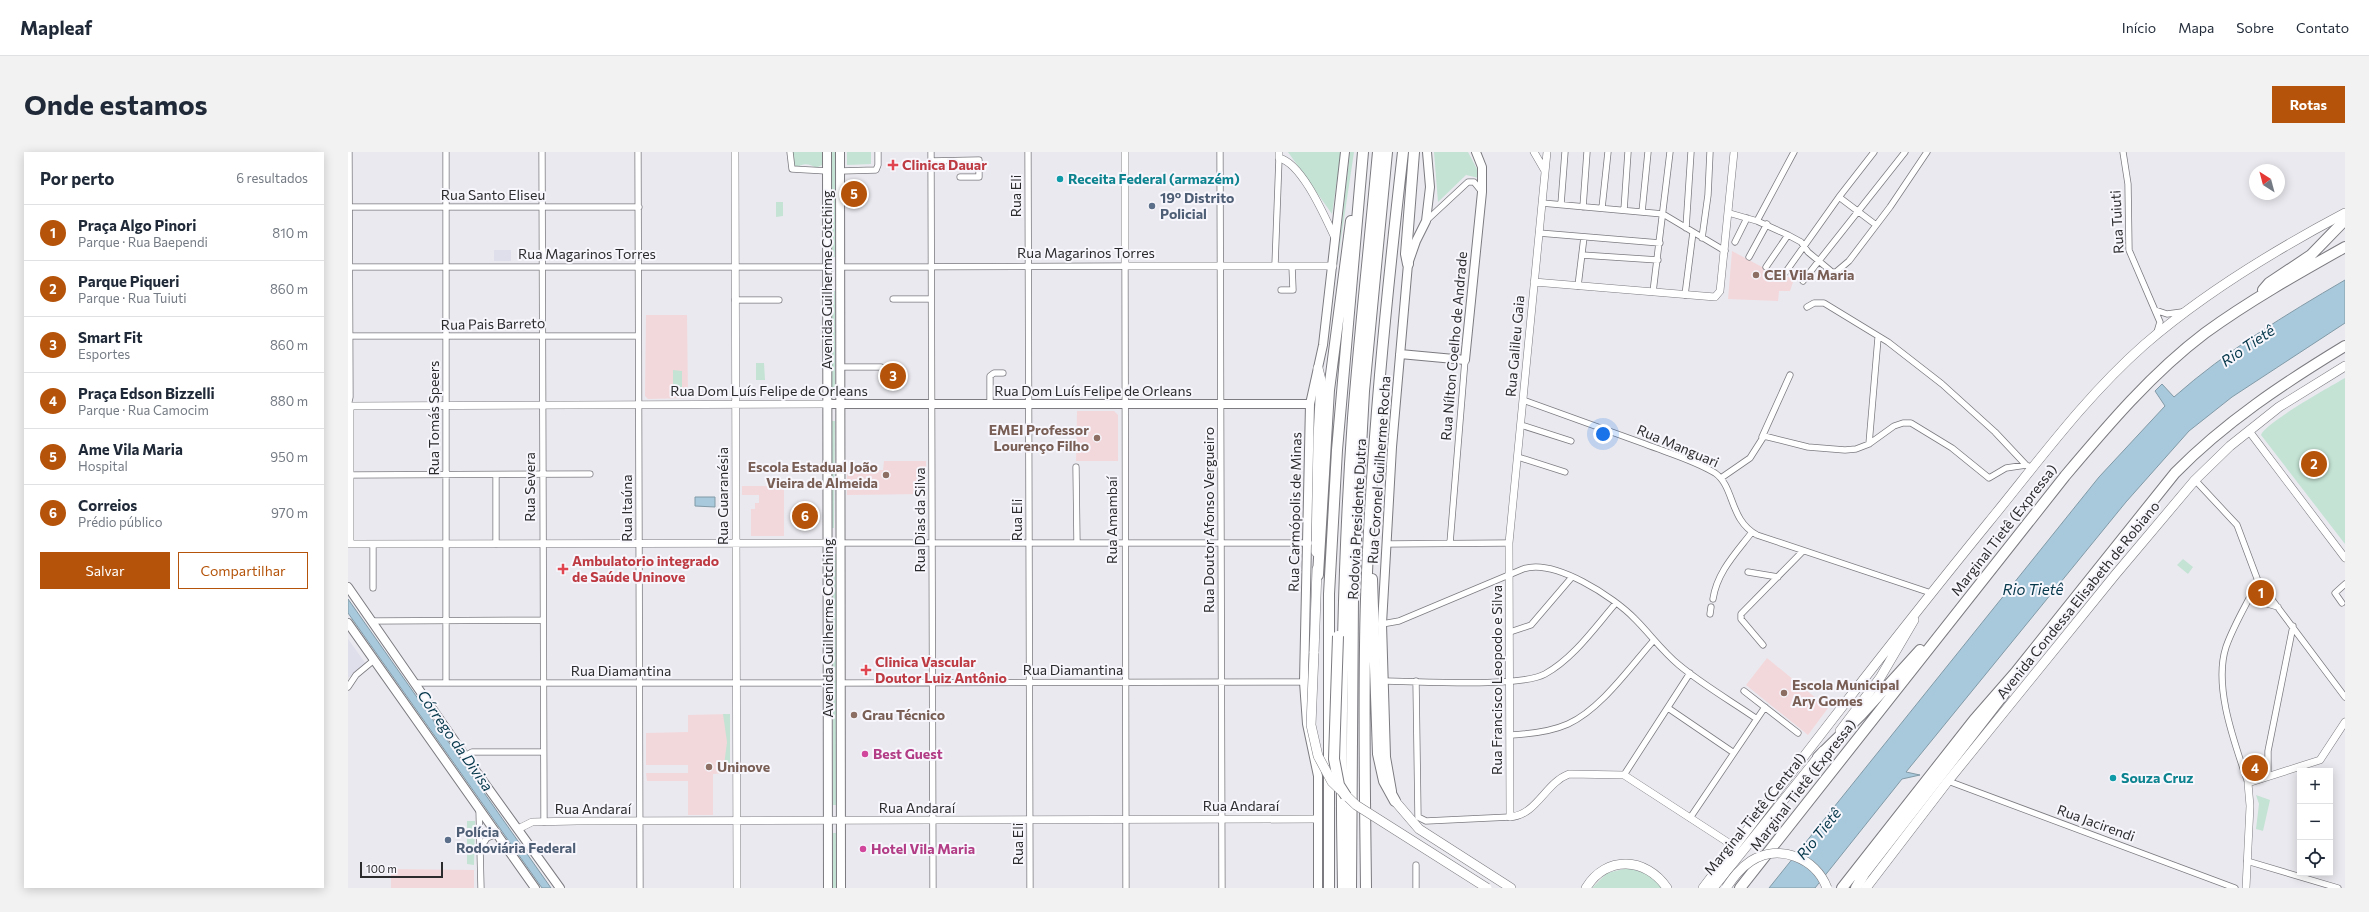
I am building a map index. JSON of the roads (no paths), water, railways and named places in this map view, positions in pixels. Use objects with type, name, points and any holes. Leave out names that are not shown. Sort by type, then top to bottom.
[{"type":"highway","points":[[1361,152],[1329,390],[1311,703],[1314,742],[1324,770],[1332,782],[1356,805],[1487,888]]},
{"type":"highway","name":"Rodovia Presidente Dutra","points":[[1329,888],[1329,594],[1337,450],[1361,152]]},
{"type":"highway","name":"Rodovia Presidente Dutra","points":[[1344,888],[1343,703],[1353,418],[1378,152]]},
{"type":"highway","name":"Rodovia Presidente Dutra","points":[[1351,888],[1353,596],[1364,391],[1387,152]]},
{"type":"highway","name":"Rodovia Presidente Dutra","points":[[1366,888],[1364,677],[1369,557],[1378,396],[1403,152]]},
{"type":"highway","points":[[1408,264],[1406,254],[1414,152]]},
{"type":"highway","points":[[1703,888],[2029,466],[2085,404],[2155,337],[2192,309],[2261,261],[2304,234],[2345,213]]},
{"type":"highway","points":[[2259,297],[2266,286],[2311,255],[2345,220]]},
{"type":"highway","name":"Marginal Tietê (Expressa)","points":[[1740,888],[1948,624],[2116,416],[2169,363],[2199,338],[2259,297],[2345,248]]},
{"type":"highway","points":[[1842,888],[1969,726],[2014,673],[2155,497],[2201,447],[2256,402],[2345,346]]},
{"type":"highway","name":"Avenida Condessa Elisabeth de Robiano","points":[[1866,888],[1948,782],[2115,575],[2195,480],[2209,465],[2248,431],[2305,390],[2345,366]]},
{"type":"highway","points":[[1318,368],[1321,380],[1315,541],[1318,575]]},
{"type":"highway","points":[[1346,796],[1339,785],[1334,760],[1342,528],[1349,510]]},
{"type":"highway","points":[[1369,557],[1374,596],[1378,754],[1384,781],[1395,801],[1419,829],[1511,888]]},
{"type":"highway","name":"Marginal Tietê (Central)","points":[[1713,888],[1880,678],[1912,624],[1916,611]]},
{"type":"highway","points":[[1818,757],[1861,715],[1935,633],[1948,624]]},
{"type":"highway","points":[[1856,888],[1898,830],[1962,751],[2006,690],[2014,673]]},
{"type":"highway","points":[[1360,888],[1361,825],[1365,794]]},
{"type":"highway","points":[[1726,888],[1742,867],[1752,860],[1773,854],[1787,854],[1801,858],[1817,870],[1827,888]]},
{"type":"highway","points":[[1586,888],[1600,873],[1611,868],[1632,863],[1652,871],[1667,888]]},
{"type":"highway","points":[[1873,888],[1878,872]]},
{"type":"highway","points":[[1847,888],[1853,875]]},
{"type":"main road","name":"Avenida Guilherme Cotching","points":[[827,152],[828,888]]},
{"type":"main road","name":"Avenida Guilherme Cotching","points":[[840,152],[841,888]]},
{"type":"main road","name":"Rua Carmópolis de Minas","points":[[1318,888],[1318,776],[1308,730],[1304,682],[1309,543],[1310,404],[1323,345],[1345,152]]},
{"type":"main road","points":[[1426,221],[1430,187],[1427,152]]},
{"type":"main road","name":"Rua Nílton Coelho de Andrade","points":[[1465,360],[1482,192],[1482,167],[1476,152]]},
{"type":"main road","name":"Rua Coronel Guilherme Rocha","points":[[1395,801],[1386,757],[1382,624],[1386,544],[1408,264],[1416,241],[1426,221]]},
{"type":"main road","points":[[1400,354],[1465,360]]},
{"type":"main road","name":"Rua Dom Luís Felipe de Orleans","points":[[827,404],[1310,404]]},
{"type":"main road","points":[[348,588],[465,756],[560,888]]},
{"type":"main road","points":[[348,623],[534,888]]},
{"type":"street","points":[[349,152],[349,544],[1309,543]]},
{"type":"street","name":"Rua Tomás Speers","points":[[446,152],[446,683]]},
{"type":"street","name":"Rua Severa","points":[[542,152],[542,752],[544,822]]},
{"type":"street","name":"Rua Itaúna","points":[[638,152],[640,888]]},
{"type":"street","name":"Rua Guaranésia","points":[[735,152],[734,267],[736,405],[737,888]]},
{"type":"street","points":[[790,152],[792,169],[827,171]]},
{"type":"street","points":[[840,171],[876,170],[878,165],[878,152]]},
{"type":"street","name":"Rua Dias da Silva","points":[[931,152],[933,888]]},
{"type":"street","name":"Rua Eli","points":[[1028,152],[1030,888]]},
{"type":"street","name":"Rua Amambaí","points":[[1125,152],[1126,888]]},
{"type":"street","name":"Rua Doutor Afonso Vergueiro","points":[[1220,152],[1222,888]]},
{"type":"street","points":[[1534,152],[1545,172]]},
{"type":"street","name":"Rua Galileu Gaia","points":[[1509,543],[1547,152]]},
{"type":"street","points":[[1561,204],[1565,152]]},
{"type":"street","points":[[1583,207],[1587,152]]},
{"type":"street","points":[[1602,208],[1608,152]]},
{"type":"street","points":[[1624,210],[1628,152]]},
{"type":"street","points":[[1642,212],[1648,152]]},
{"type":"street","points":[[1653,292],[1670,152]]},
{"type":"street","points":[[1686,228],[1690,152]]},
{"type":"street","points":[[1702,238],[1708,196],[1710,152]]},
{"type":"street","points":[[1534,282],[1714,298],[1720,291],[1734,152]]},
{"type":"street","points":[[1757,221],[1794,152]]},
{"type":"street","points":[[1785,273],[1804,248],[1839,196],[1874,152]]},
{"type":"street","points":[[1803,281],[1905,152]]},
{"type":"street","points":[[1729,213],[1767,224],[1801,242],[1804,248],[1832,272],[1838,272],[1849,261],[1910,180],[1927,152]]},
{"type":"street","name":"Rua Tuiuti","points":[[2123,152],[2128,184],[2129,250],[2160,325],[2155,337]]},
{"type":"street","points":[[1275,265],[1279,155],[1292,163],[1318,204],[1335,238]]},
{"type":"street","points":[[931,161],[979,160],[979,177],[960,177]]},
{"type":"street","name":"Rua Coronel Guilherme Rocha","points":[[1426,221],[1468,182],[1474,182],[1482,192]]},
{"type":"street","points":[[1839,196],[1876,225]]},
{"type":"street","points":[[1542,203],[1663,214],[1725,251]]},
{"type":"street","name":"Rua Santo Eliseu","points":[[348,207],[639,207]]},
{"type":"street","points":[[1735,242],[1747,218]]},
{"type":"street","points":[[1749,256],[1767,224]]},
{"type":"street","points":[[1685,295],[1693,232]]},
{"type":"street","points":[[1539,233],[1660,243]]},
{"type":"street","points":[[1766,267],[1788,235]]},
{"type":"street","points":[[1578,286],[1584,237]]},
{"type":"street","points":[[1582,255],[1658,260]]},
{"type":"street","points":[[1281,290],[1292,290],[1292,266]]},
{"type":"street","name":"Rua Magarinos Torres","points":[[840,267],[1333,266]]},
{"type":"street","name":"Rua Magarinos Torres","points":[[349,267],[827,267]]},
{"type":"street","points":[[893,299],[931,300]]},
{"type":"street","points":[[735,300],[779,300]]},
{"type":"street","points":[[1807,307],[1814,303],[1824,304],[1878,338],[1888,342],[1942,384],[1995,432],[2029,466]]},
{"type":"street","points":[[2155,310],[2167,314],[2192,309]]},
{"type":"street","name":"Rua Pais Barreto","points":[[349,336],[638,336]]},
{"type":"street","points":[[1869,444],[1878,338]]},
{"type":"street","name":"Rua Nílton Coelho de Andrade","points":[[1450,543],[1465,360]]},
{"type":"street","points":[[840,367],[881,367]]},
{"type":"street","points":[[990,404],[990,376],[994,373],[1003,373]]},
{"type":"street","points":[[1721,478],[1750,458],[1762,438],[1790,375]]},
{"type":"street","name":"Rua Manguari","points":[[1524,400],[1684,458],[1721,478],[1738,516],[1752,532],[1802,552],[1931,593]]},
{"type":"street","name":"Rua Dom Luís Felipe de Orleans","points":[[349,406],[827,404]]},
{"type":"street","points":[[1762,438],[1767,436],[1827,450],[1856,449],[1869,444],[1894,426],[1903,423],[1911,423],[1952,448],[1989,478],[2006,468],[2029,466]]},
{"type":"street","points":[[1521,425],[1571,441]]},
{"type":"street","points":[[2248,431],[2345,558]]},
{"type":"street","points":[[1518,457],[1564,472]]},
{"type":"street","points":[[1076,466],[1077,543]]},
{"type":"street","points":[[349,475],[590,474]]},
{"type":"street","points":[[496,475],[496,544]]},
{"type":"street","points":[[2195,480],[2237,525],[2258,580],[2345,697]]},
{"type":"street","points":[[1713,598],[1715,585],[1723,570],[1752,532]]},
{"type":"street","points":[[1386,544],[1509,543]]},
{"type":"street","name":"Rua Francisco Leopodo e Silva","points":[[1509,543],[1511,736],[1510,818]]},
{"type":"street","points":[[373,544],[373,588]]},
{"type":"street","points":[[1763,645],[1742,618],[1741,614],[1802,552]]},
{"type":"street","points":[[1382,624],[1399,621],[1531,566],[1540,566],[1572,577],[1616,603],[1635,619],[1654,640],[1690,673],[1757,719]]},
{"type":"street","points":[[1748,572],[1778,577]]},
{"type":"street","points":[[1510,632],[1531,625],[1572,577]]},
{"type":"street","points":[[2246,888],[2250,806],[2248,784],[2232,729],[2225,698],[2222,666],[2227,646],[2258,580]]},
{"type":"street","points":[[2342,603],[2335,594],[2345,584]]},
{"type":"street","points":[[2250,599],[2278,607]]},
{"type":"street","points":[[1384,681],[1510,681],[1538,678],[1564,661],[1616,603]]},
{"type":"street","points":[[1710,614],[1711,607]]},
{"type":"street","points":[[371,621],[543,620]]},
{"type":"street","points":[[2268,776],[2268,751],[2293,626]]},
{"type":"street","points":[[1511,736],[1554,729],[1576,719],[1596,704],[1654,640]]},
{"type":"street","points":[[348,687],[356,675],[374,660]]},
{"type":"street","points":[[1624,774],[1690,673]]},
{"type":"street","points":[[1416,681],[1418,817],[1426,821],[1510,818],[1525,814],[1561,777],[1569,774],[1624,774],[1735,847]]},
{"type":"street","name":"Rua Diamantina","points":[[414,683],[828,682]]},
{"type":"street","name":"Rua Diamantina","points":[[841,683],[1304,682]]},
{"type":"street","points":[[1744,691],[1798,734]]},
{"type":"street","points":[[1690,818],[1765,707]]},
{"type":"street","points":[[1668,708],[1734,753]]},
{"type":"street","points":[[2248,784],[2268,776],[2320,760],[2345,722]]},
{"type":"street","points":[[465,756],[472,752],[542,752]]},
{"type":"street","name":"Rua Jacirendi","points":[[1948,782],[2235,888]]},
{"type":"street","points":[[479,809],[481,888]]},
{"type":"street","name":"Rua Andaraí","points":[[518,829],[527,824],[544,822],[1318,819]]},
{"type":"street","points":[[481,847],[487,838],[497,834]]},
{"type":"street","points":[[2247,861],[2338,888]]},
{"type":"street","points":[[1416,865],[1416,888]]},
{"type":"water","name":"Rio Tietê","points":[[2345,280],[2345,323],[2232,397],[2189,431],[2126,502],[1906,772],[1920,775],[1902,779],[1815,888],[1769,888],[2099,477],[2165,406],[2155,391],[2162,384],[2174,397],[2214,364],[2256,334]]},
{"type":"water","points":[[695,497],[715,497],[715,507],[695,506]]},
{"type":"water","points":[[348,599],[551,888],[542,888],[348,613]]},
{"type":"place","name":"Clinica Dauar","points":[[893,165]]},
{"type":"place","name":"Receita Federal (armazém)","points":[[1060,179]]},
{"type":"place","name":"Ame Vila Maria","points":[[854,194]]},
{"type":"place","name":"19º Distrito Policial","points":[[1152,206]]},
{"type":"place","name":"CEI Vila Maria","points":[[1756,275]]},
{"type":"place","name":"Smart Fit","points":[[893,376]]},
{"type":"place","name":"EMEI Professor Lourenço Filho","points":[[1097,438]]},
{"type":"place","name":"Parque Piqueri","points":[[2314,464]]},
{"type":"place","name":"Escola Estadual João Vieira de Almeida","points":[[886,475]]},
{"type":"place","name":"Correios","points":[[805,516]]},
{"type":"place","name":"Ambulatorio integrado de Saúde Uninove","points":[[563,569]]},
{"type":"place","name":"Praça Algo Pinori","points":[[2261,593]]},
{"type":"place","name":"Clinica Vascular Doutor Luiz Antônio","points":[[866,670]]},
{"type":"place","name":"Escola Municipal Ary Gomes","points":[[1784,693]]},
{"type":"place","name":"Grau Técnico","points":[[854,715]]},
{"type":"place","name":"Best Guest","points":[[865,754]]},
{"type":"place","name":"Uninove","points":[[709,767]]},
{"type":"place","name":"Praça Edson Bizzelli","points":[[2255,768]]},
{"type":"place","name":"Souza Cruz","points":[[2113,778]]},
{"type":"place","name":"Polícia Rodoviária Federal","points":[[448,840]]},
{"type":"place","name":"Hotel Vila Maria","points":[[863,849]]},
{"type":"water label","name":"Córrego da Divisa","points":[[455,741]]}]
